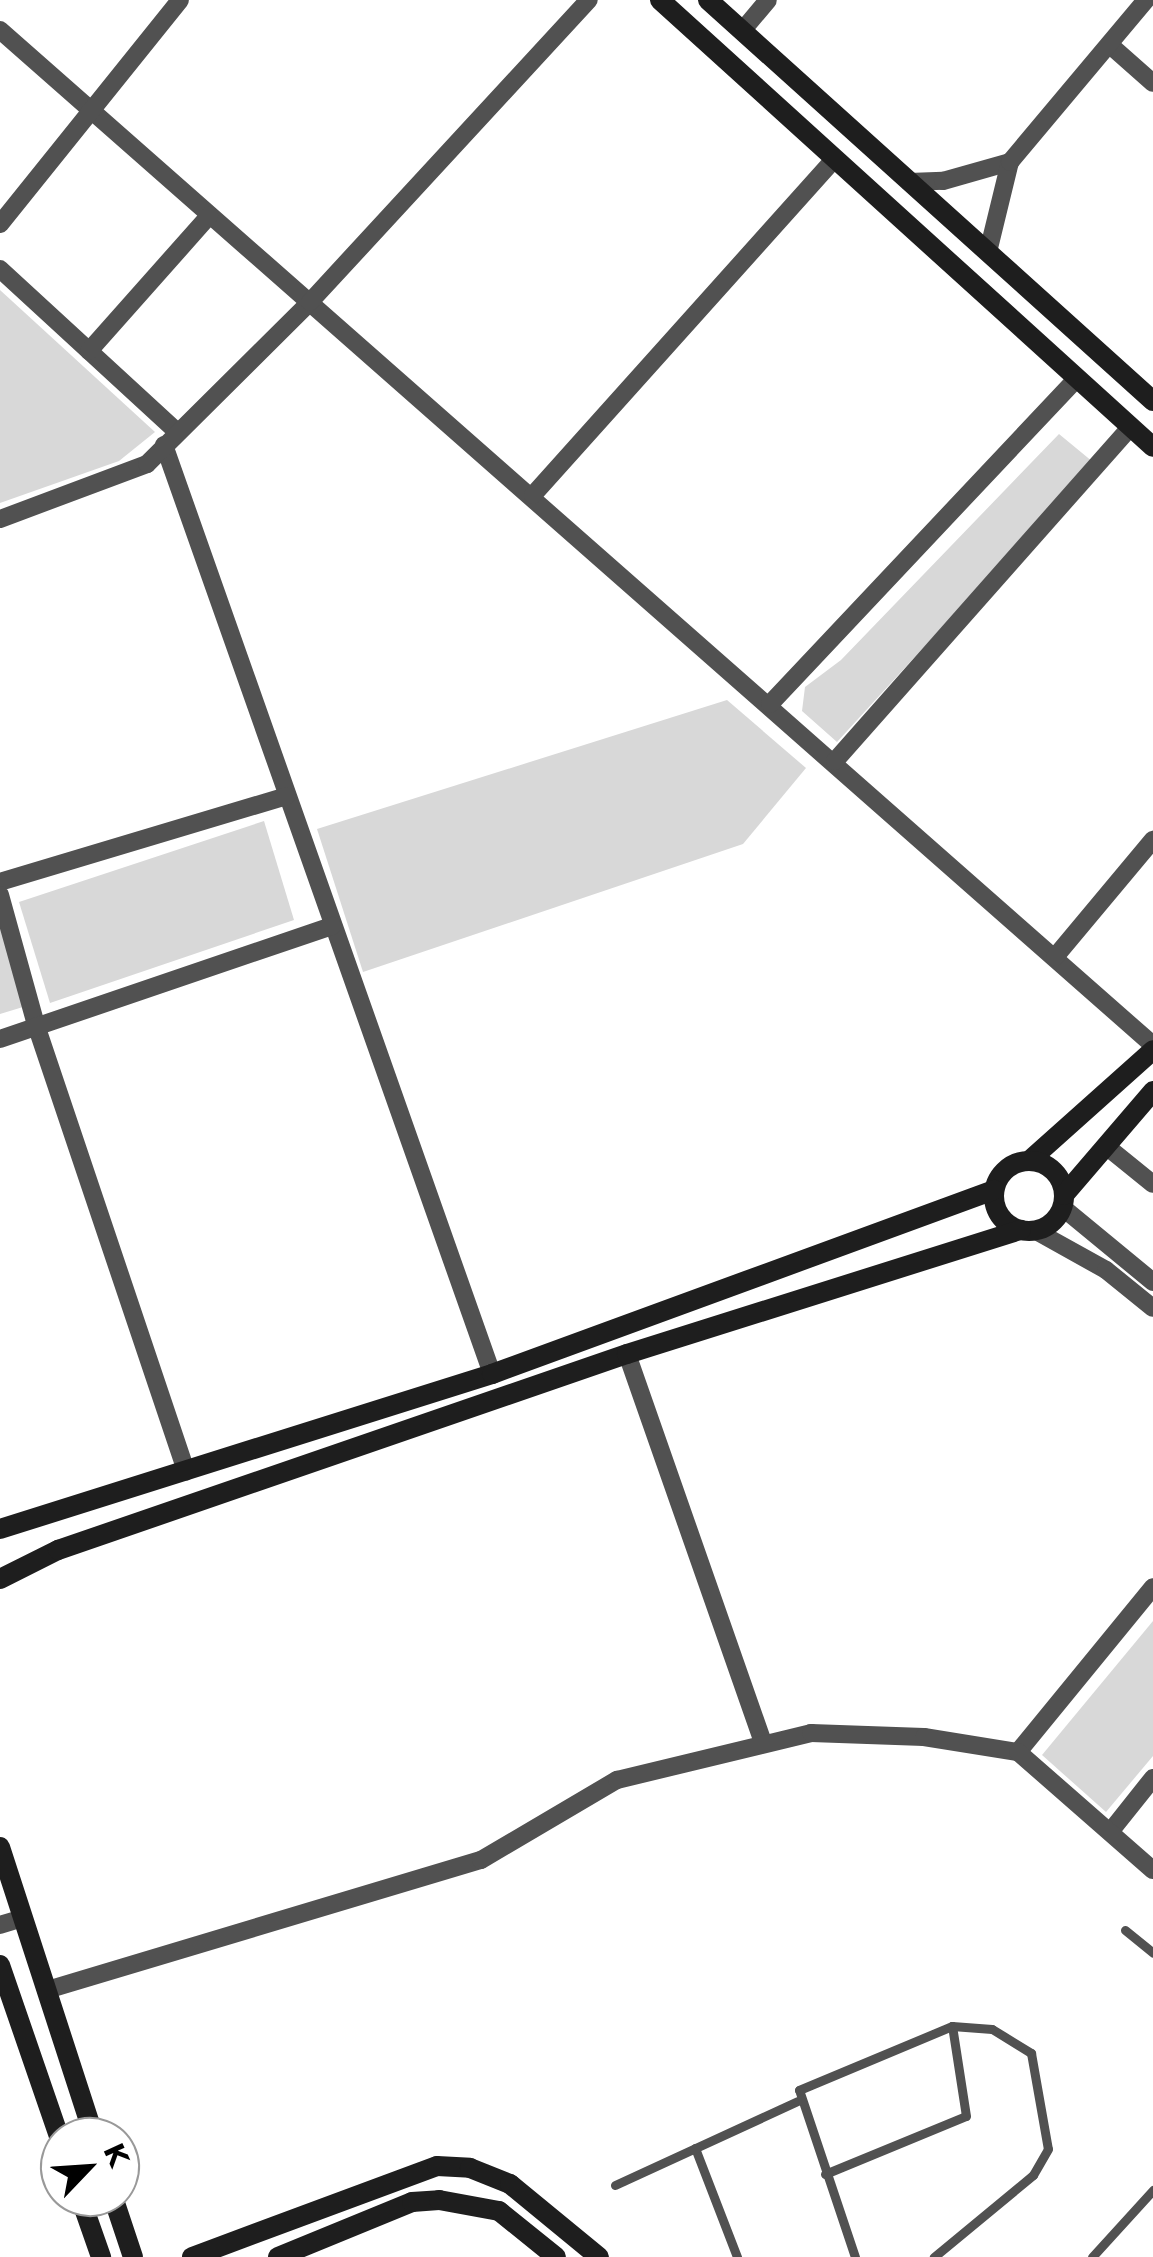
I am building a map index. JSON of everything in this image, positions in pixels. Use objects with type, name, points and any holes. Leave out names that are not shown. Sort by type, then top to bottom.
[{"type":"street","points":[[0,224],[180,0]]},
{"type":"street","points":[[0,519],[147,464],[310,302],[589,0]]},
{"type":"street","points":[[660,0],[1153,447]]},
{"type":"street","points":[[708,0],[1153,401]]},
{"type":"street","points":[[742,31],[768,0]]},
{"type":"street","points":[[988,252],[1010,162],[1140,7],[1118,0]]},
{"type":"street","points":[[0,30],[91,114],[835,761],[1153,1047],[1029,1161],[1009,1167],[994,1190],[492,1374],[0,1529]]},
{"type":"street","points":[[1110,45],[1153,83]]},
{"type":"street","points":[[532,495],[835,158]]},
{"type":"street","points":[[909,182],[943,181],[1010,162]]},
{"type":"street","points":[[89,351],[209,216]]},
{"type":"street","points":[[0,269],[89,351],[170,439],[286,796],[492,1374]]},
{"type":"street","points":[[770,704],[1077,378]]},
{"type":"street","points":[[835,761],[1131,427]]},
{"type":"street","points":[[0,882],[286,796]]},
{"type":"street","points":[[1055,956],[1153,840]]},
{"type":"street","points":[[0,895],[36,1028],[186,1472]]},
{"type":"street","points":[[0,1040],[332,926]]},
{"type":"street","points":[[0,1579],[58,1550],[627,1354],[1028,1230],[1063,1201],[1153,1092]]},
{"type":"street","points":[[1106,1146],[1153,1184]]},
{"type":"street","points":[[1029,1161],[1049,1168],[1063,1201],[1153,1282]]},
{"type":"street","points":[[994,1190],[1003,1220],[1106,1270],[1153,1308]]},
{"type":"street","points":[[627,1354],[762,1740]]},
{"type":"street","points":[[1018,1752],[1153,1587]]},
{"type":"street","points":[[46,1990],[481,1860],[584,1794],[762,1740],[860,1733],[1018,1752],[1153,1870]]},
{"type":"street","points":[[1110,1832],[1153,1778]]},
{"type":"street","points":[[0,1847],[87,2117]]},
{"type":"street","points":[[0,1926],[23,1918]]},
{"type":"street","points":[[0,1965],[52,2117]]},
{"type":"street","points":[[192,2257],[438,2166],[470,2168],[510,2184],[599,2257]]},
{"type":"street","points":[[278,2257],[412,2202],[439,2200],[499,2211],[556,2257]]},
{"type":"street","points":[[87,2217],[102,2257]]},
{"type":"street","points":[[120,2217],[133,2257]]},
{"type":"lane","points":[[1126,1930],[1153,1953]]},
{"type":"lane","points":[[824,2174],[966,2116],[952,2026]]},
{"type":"lane","points":[[615,2185],[798,2101],[808,2081],[952,2026],[992,2029],[1031,2054],[1048,2149],[1033,2176],[934,2257]]},
{"type":"lane","points":[[798,2101],[854,2257]]},
{"type":"lane","points":[[695,2148],[737,2257]]},
{"type":"lane","points":[[1092,2257],[1153,2190]]},
{"type":"shaded area","points":[[0,290],[155,432],[119,461],[0,503]]},
{"type":"shaded area","points":[[1059,434],[1093,462],[837,742],[802,711],[805,687],[841,660]]},
{"type":"shaded area","points":[[727,700],[806,768],[743,844],[363,972],[317,829]]},
{"type":"shaded area","points":[[264,821],[294,920],[50,1003],[19,902]]},
{"type":"shaded area","points":[[0,922],[23,1007],[0,1014]]},
{"type":"shaded area","points":[[1153,1621],[1153,1756],[1106,1812],[1042,1755]]}]
